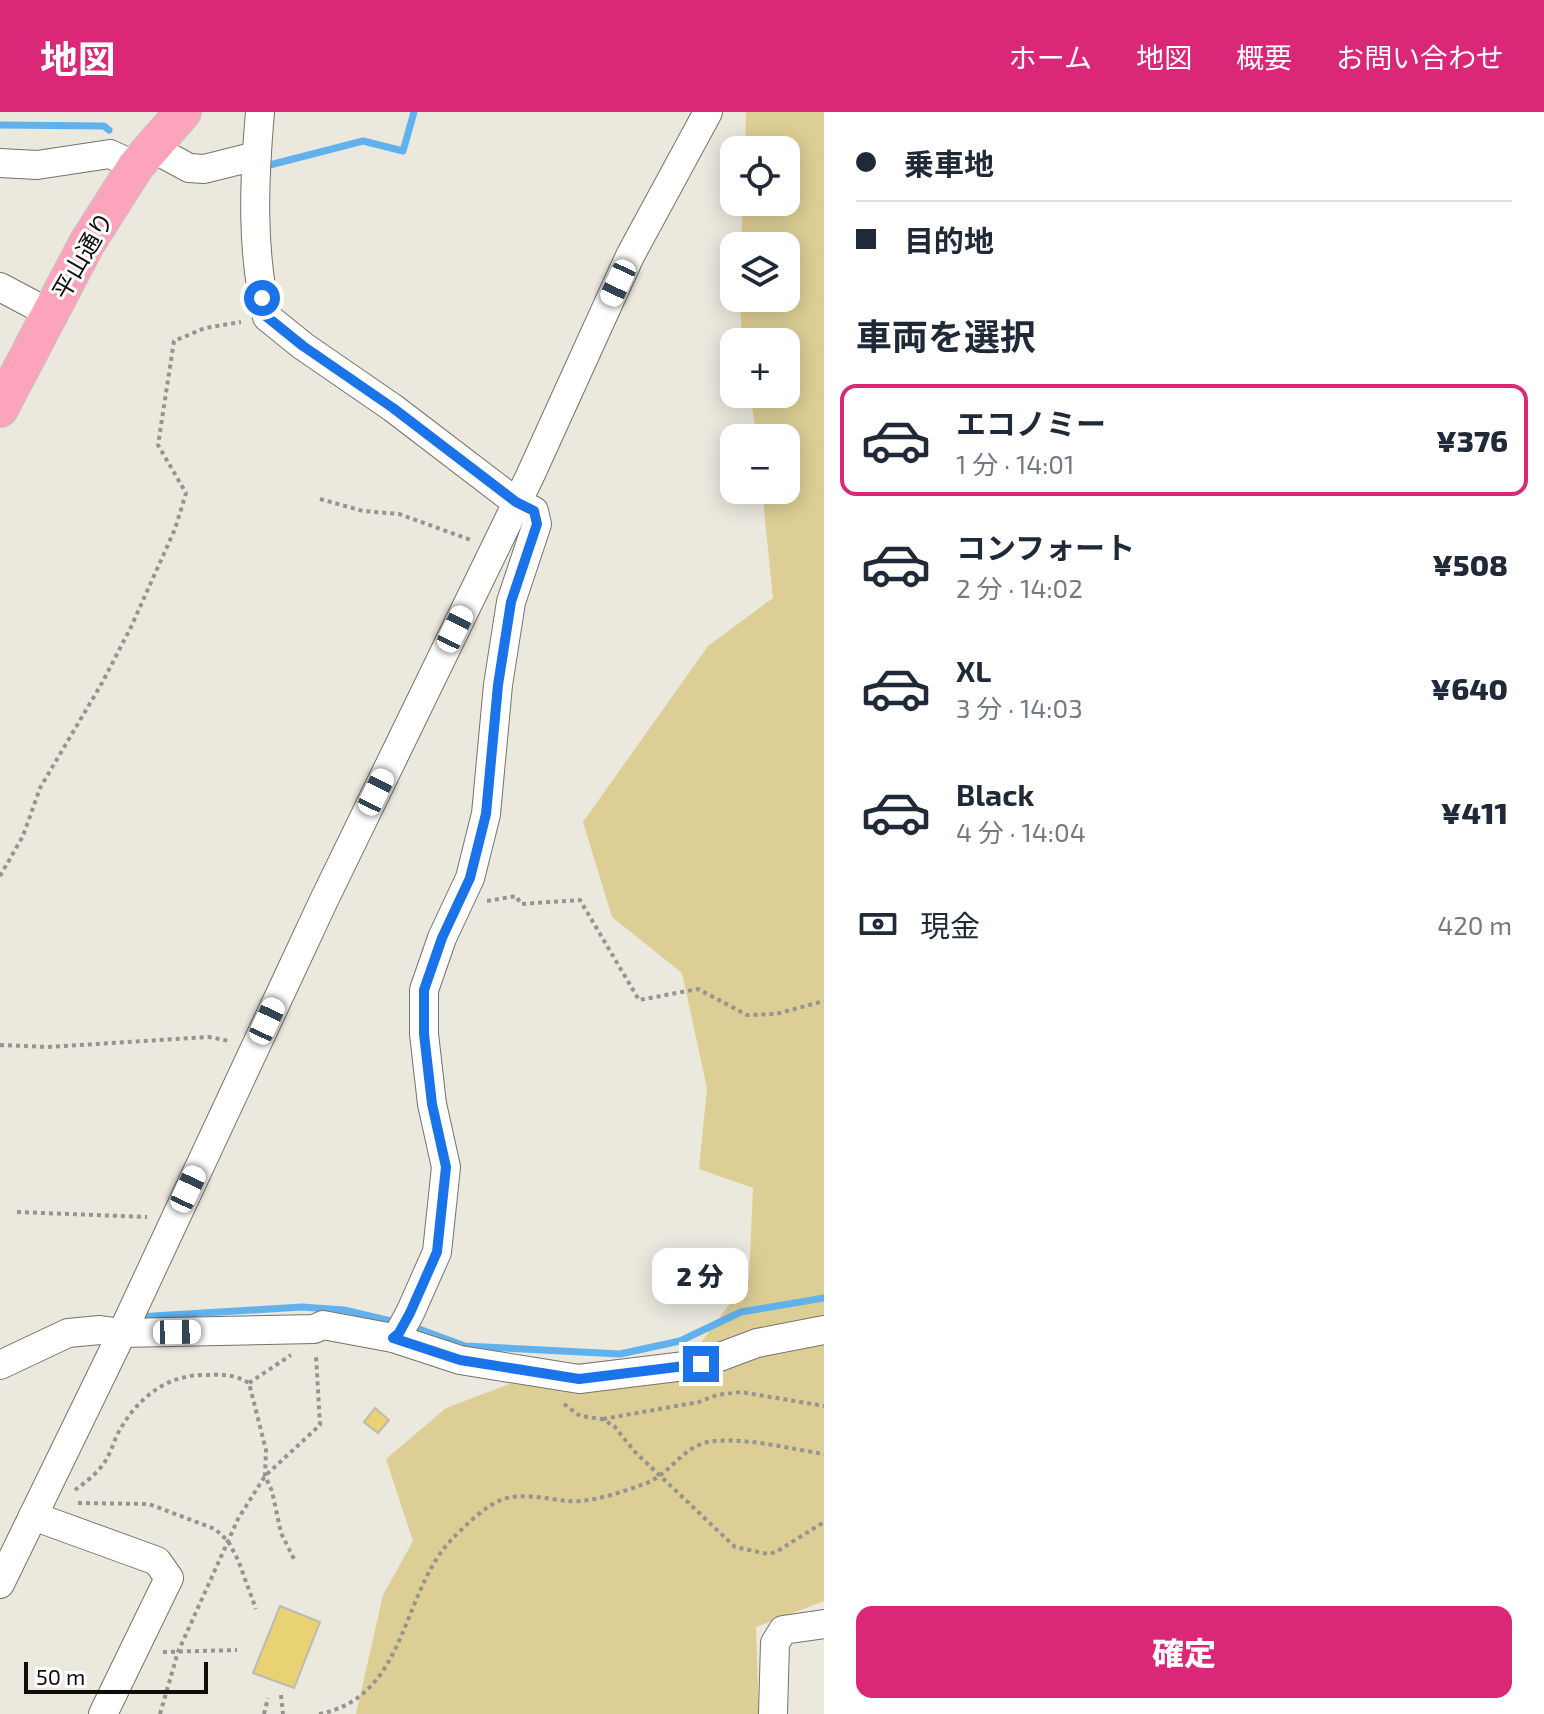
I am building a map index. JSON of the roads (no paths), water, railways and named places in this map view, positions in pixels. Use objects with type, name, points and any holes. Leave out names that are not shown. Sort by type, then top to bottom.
[{"type":"main road","name":"平山通り","points":[[0,409],[87,243],[144,157],[183,112]]},
{"type":"street","points":[[260,112],[256,166],[256,263],[267,317],[516,502],[534,511],[537,524],[511,602],[498,685],[486,814],[470,878],[442,938],[424,990],[424,1034],[432,1104],[446,1167],[437,1252],[401,1328]]},
{"type":"street","points":[[0,1584],[516,502],[630,256],[708,112]]},
{"type":"street","points":[[0,163],[37,165],[110,154],[144,157],[189,168],[256,166]]},
{"type":"street","points":[[0,287],[49,313]]},
{"type":"street","points":[[0,1365],[68,1333],[100,1330],[126,1322],[314,1329],[323,1325],[401,1328],[460,1360],[579,1379],[701,1364],[757,1343],[824,1330]]},
{"type":"street","points":[[33,1516],[157,1561],[169,1578],[103,1714]]},
{"type":"street","points":[[773,1714],[775,1643],[783,1630],[824,1624]]},
{"type":"waterway","points":[[262,167],[363,141],[403,151],[414,112]]},
{"type":"waterway","points":[[0,125],[104,126],[109,130]]},
{"type":"waterway","points":[[411,1326],[465,1346],[620,1354],[680,1341],[741,1312],[824,1298]]},
{"type":"waterway","points":[[137,1317],[302,1307],[344,1310],[395,1322]]}]
